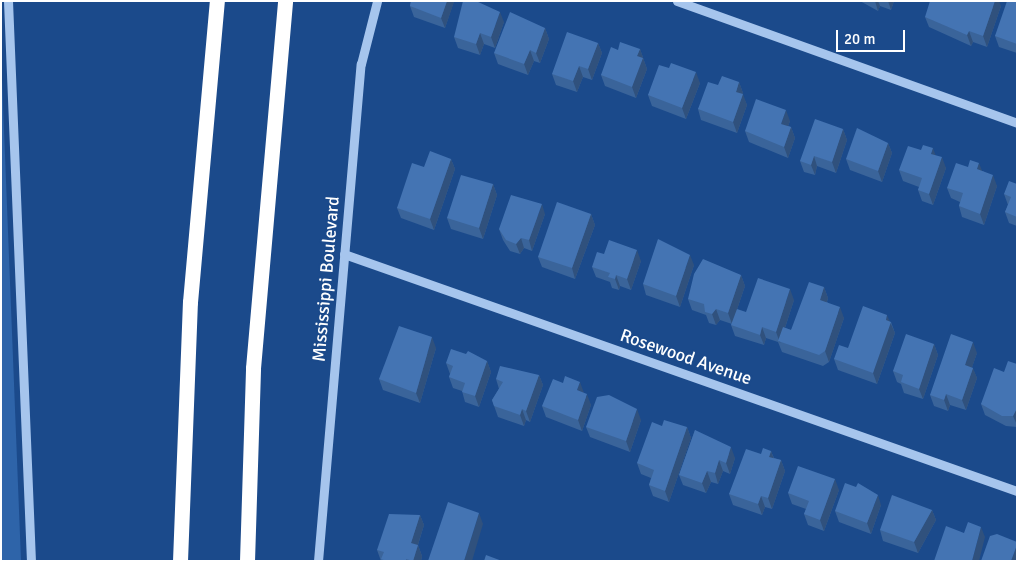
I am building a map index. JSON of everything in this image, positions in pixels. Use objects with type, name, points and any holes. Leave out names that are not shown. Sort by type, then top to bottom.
[{"type":"highway","points":[[180,561],[190,302],[216,1]]},
{"type":"highway","points":[[247,561],[253,368],[285,1]]},
{"type":"street","points":[[8,1],[31,561]]},
{"type":"street","name":"Mississippi Boulevard","points":[[318,561],[361,64],[377,1]]},
{"type":"street","points":[[677,1],[1017,123]]},
{"type":"street","name":"Rosewood Avenue","points":[[344,254],[1017,491]]},
{"type":"shaded area","points":[[1,54],[21,561],[1,561]]},
{"type":"building","points":[[411,1],[447,1],[441,18],[410,6]]},
{"type":"building","points":[[463,1],[476,1],[500,12],[491,37],[480,33],[476,44],[454,37]]},
{"type":"building","points":[[930,1],[995,1],[983,36],[969,31],[967,35],[925,17]]},
{"type":"building","points":[[1007,1],[1017,1],[1017,44],[995,36]]},
{"type":"building","points":[[510,12],[545,28],[536,53],[530,50],[524,64],[494,53]]},
{"type":"building","points":[[567,32],[598,43],[588,69],[579,66],[573,81],[552,74]]},
{"type":"building","points":[[620,42],[640,49],[637,56],[643,58],[632,87],[601,75],[611,47],[618,50]]},
{"type":"building","points":[[671,63],[696,72],[682,108],[648,95],[659,65],[669,68]]},
{"type":"building","points":[[722,76],[739,82],[736,92],[743,94],[733,122],[698,109],[708,82],[718,85]]},
{"type":"building","points":[[756,99],[786,110],[781,124],[791,127],[784,147],[745,131]]},
{"type":"building","points":[[815,119],[843,129],[832,162],[814,156],[811,165],[800,161]]},
{"type":"building","points":[[857,128],[888,143],[878,171],[846,159]]},
{"type":"building","points":[[923,145],[933,148],[931,154],[942,157],[929,194],[918,190],[922,178],[899,170],[908,146],[921,150]]},
{"type":"building","points":[[430,151],[451,159],[430,219],[397,208],[412,163],[424,167]]},
{"type":"building","points":[[970,160],[979,163],[977,169],[993,175],[980,214],[959,206],[963,193],[947,188],[956,163],[968,167]]},
{"type":"building","points":[[461,175],[493,184],[479,228],[447,218]]},
{"type":"building","points":[[1009,181],[1017,184],[1017,217],[1005,212],[1011,197],[1004,194]]},
{"type":"building","points":[[511,195],[542,204],[529,240],[521,238],[516,244],[506,240],[499,229]]},
{"type":"building","points":[[557,202],[591,214],[572,268],[538,257]]},
{"type":"building","points":[[658,239],[690,255],[676,296],[643,284]]},
{"type":"building","points":[[609,240],[637,250],[627,279],[616,275],[615,279],[608,277],[610,273],[592,267],[597,252],[604,254]]},
{"type":"building","points":[[703,259],[741,275],[728,313],[716,309],[712,314],[705,312],[704,304],[688,299],[694,274]]},
{"type":"building","points":[[758,278],[790,289],[776,332],[762,327],[760,335],[731,325],[737,309],[746,312]]},
{"type":"building","points":[[809,282],[824,287],[820,300],[840,307],[825,351],[819,355],[778,341],[783,327],[791,330]]},
{"type":"building","points":[[863,306],[887,315],[886,320],[891,322],[873,373],[834,359],[839,345],[848,348]]},
{"type":"building","points":[[399,326],[432,337],[416,393],[379,379]]},
{"type":"building","points":[[906,334],[934,344],[919,389],[901,382],[903,375],[893,371]]},
{"type":"building","points":[[951,334],[973,342],[965,365],[973,368],[962,400],[946,394],[944,400],[930,395]]},
{"type":"building","points":[[451,349],[466,354],[468,351],[487,361],[475,396],[462,392],[465,383],[449,377],[453,366],[446,363]]},
{"type":"building","points":[[1008,361],[1017,364],[1017,408],[1013,416],[1002,416],[981,404],[994,368],[1004,372]]},
{"type":"building","points":[[500,366],[539,375],[526,411],[522,409],[520,415],[494,406],[492,400],[503,382],[496,379]]},
{"type":"building","points":[[565,376],[580,382],[577,390],[587,394],[578,420],[542,406],[553,379],[563,383]]},
{"type":"building","points":[[609,395],[637,409],[626,441],[586,427],[597,397]]},
{"type":"building","points":[[664,420],[687,427],[665,491],[649,485],[654,470],[637,463],[652,422],[662,426]]},
{"type":"building","points":[[695,430],[731,447],[726,463],[719,460],[715,473],[707,471],[702,483],[679,475]]},
{"type":"building","points":[[763,448],[771,451],[769,457],[781,460],[768,498],[761,496],[758,504],[729,494],[746,449],[761,454]]},
{"type":"building","points":[[798,466],[835,479],[820,520],[804,514],[809,501],[788,493]]},
{"type":"building","points":[[845,483],[856,487],[858,483],[878,495],[867,523],[835,511]]},
{"type":"building","points":[[892,495],[932,510],[914,542],[880,530]]},
{"type":"building","points":[[448,502],[479,513],[464,561],[428,561]]},
{"type":"building","points":[[389,514],[420,515],[411,543],[418,545],[413,561],[406,559],[406,561],[386,561],[381,559],[384,552],[377,550]]},
{"type":"building","points":[[968,522],[981,527],[972,561],[934,561],[946,526],[964,533]]},
{"type":"building","points":[[997,534],[1017,542],[1011,561],[981,561],[990,536]]},
{"type":"building","points":[[486,555],[502,561],[484,561]]}]
